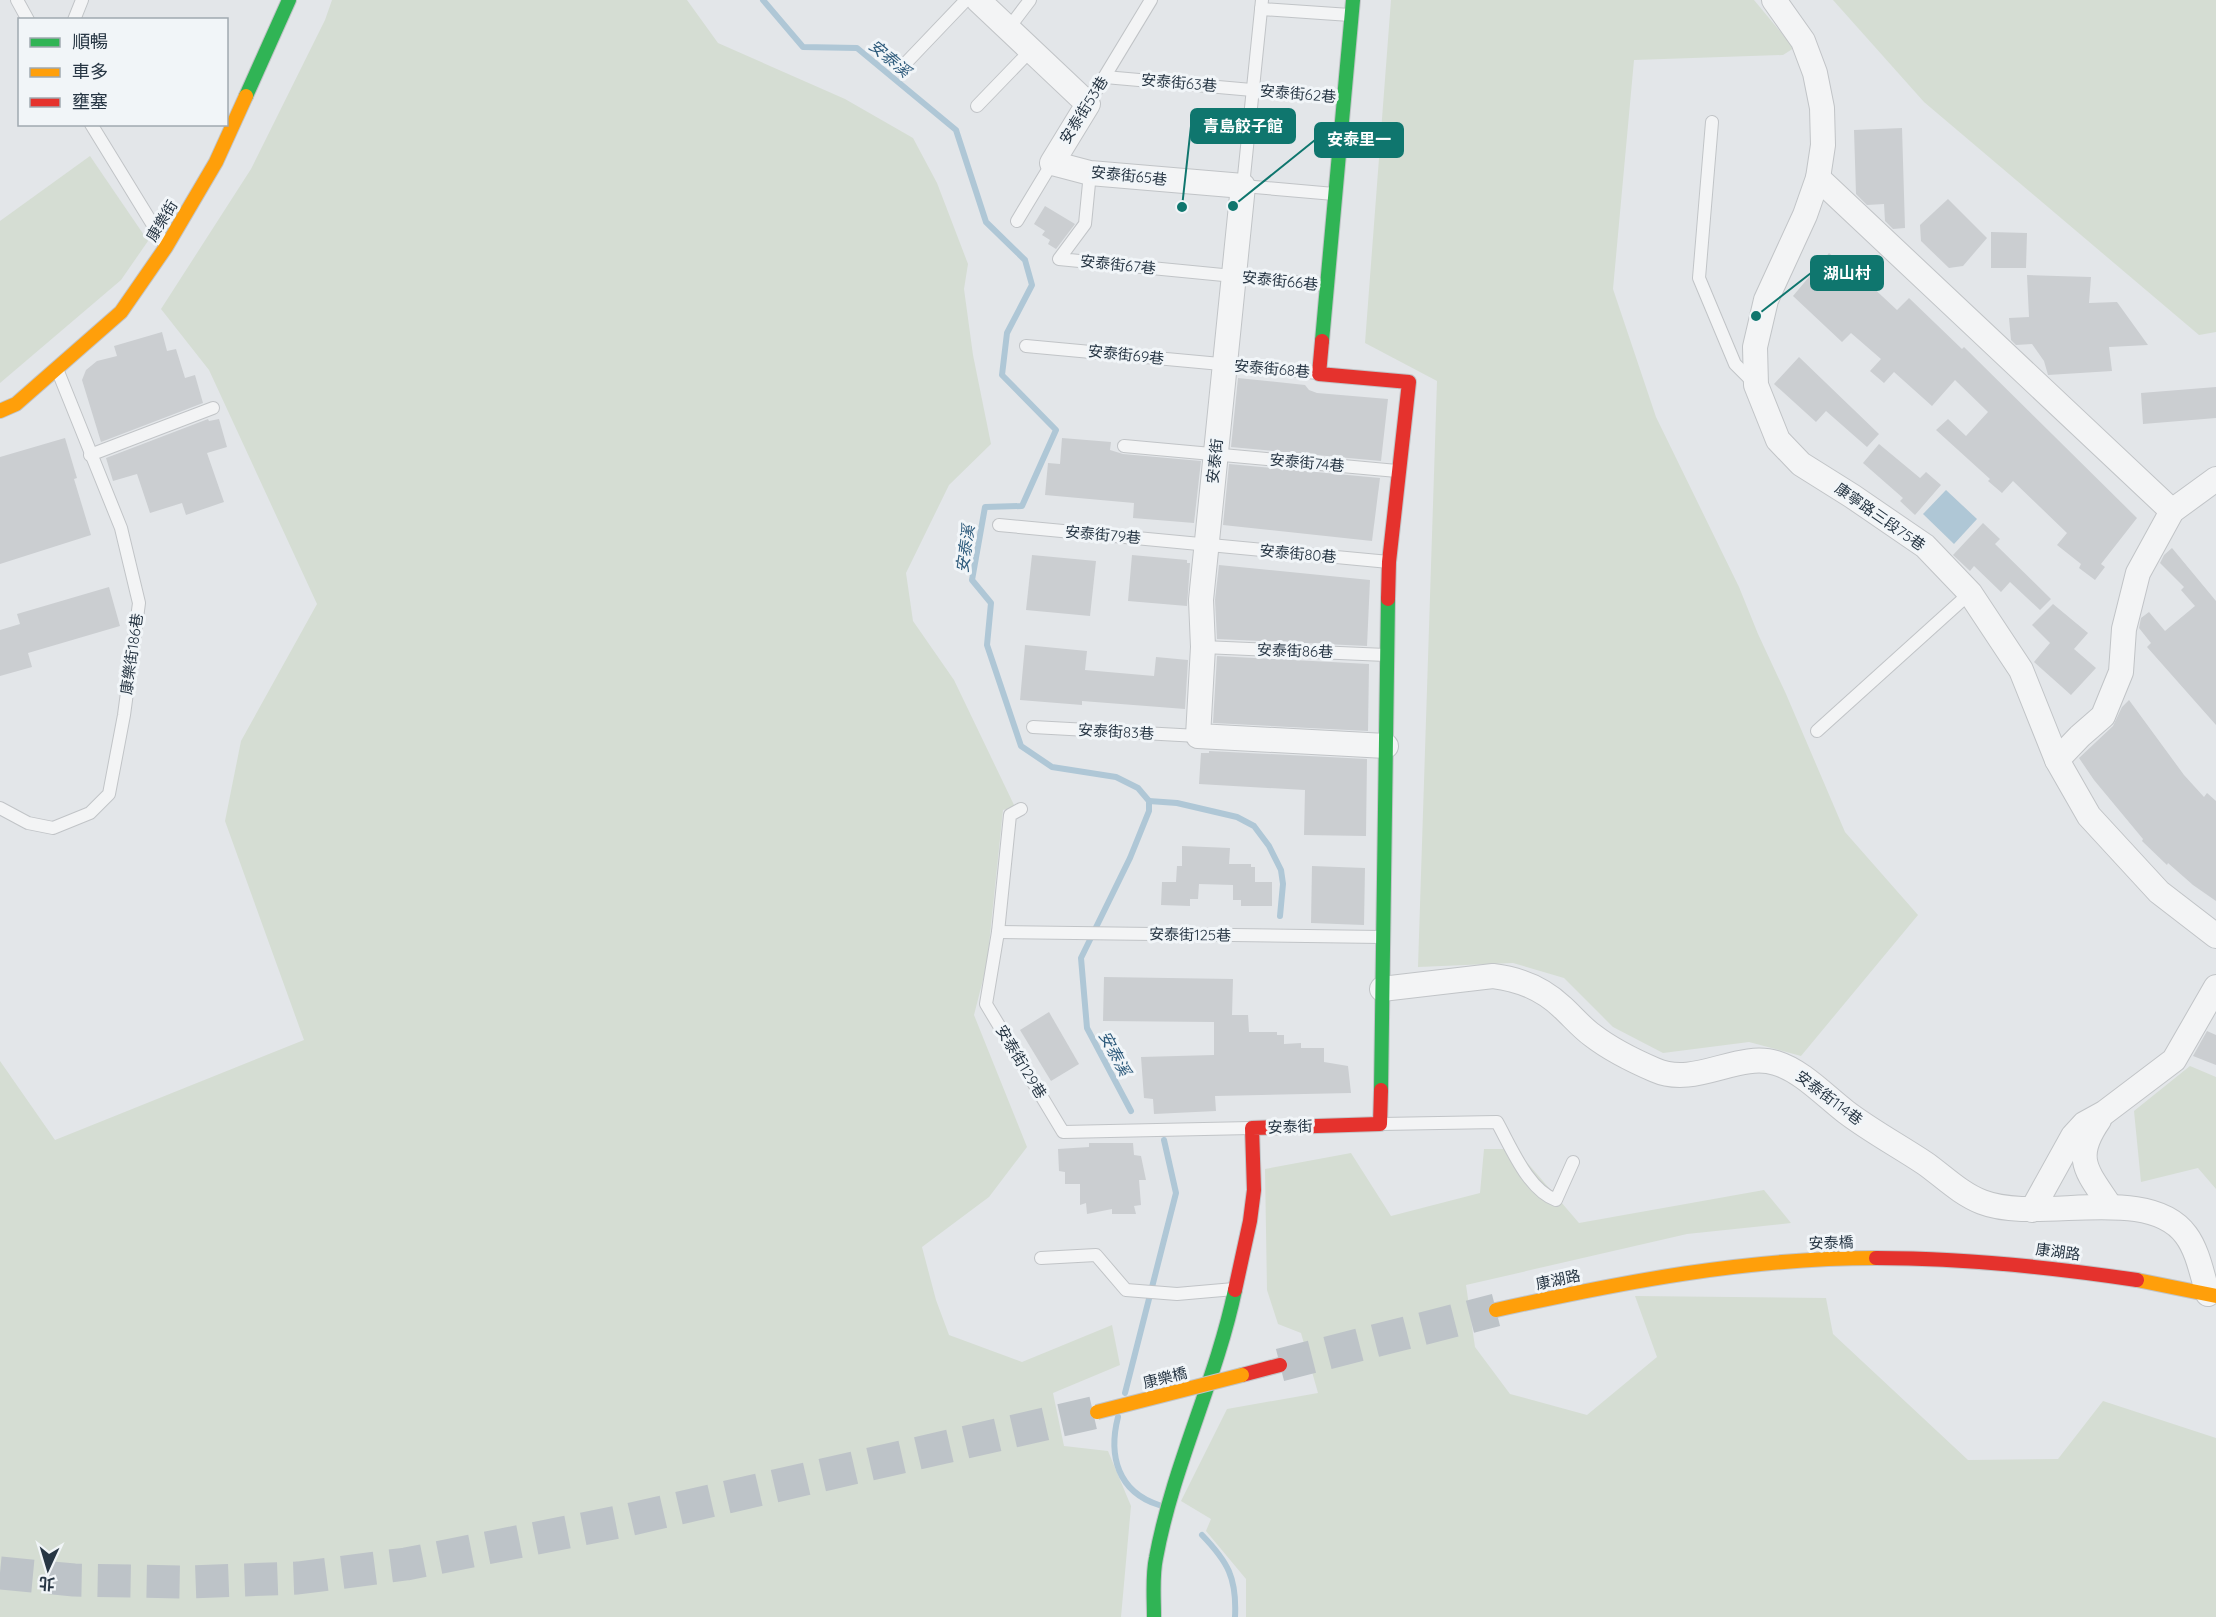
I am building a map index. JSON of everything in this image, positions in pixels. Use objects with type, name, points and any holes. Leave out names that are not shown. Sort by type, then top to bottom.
[{"type":"street","name":"康樂街","points":[[0,411],[16,404],[121,312],[166,247],[216,162],[289,0]]},
{"type":"street","points":[[978,0],[1088,104]]},
{"type":"street","points":[[1353,0],[1318,374],[1409,382],[1389,562],[1380,1124]]},
{"type":"street","name":"康寧路三段75巷","points":[[1774,0],[1803,41],[1815,73],[1822,108],[1823,145],[1818,178],[1805,215],[1766,300],[1755,347],[1756,385],[1778,440],[1801,464],[1925,546],[1970,593],[2021,670],[2057,760],[2089,816],[2159,892],[2216,936]]},
{"type":"street","name":"安泰街53巷","points":[[1052,163],[1088,104]]},
{"type":"street","name":"安泰街65巷","points":[[1052,163],[1090,173],[1243,186]]},
{"type":"street","points":[[1818,178],[2172,511]]},
{"type":"street","name":"安泰街","points":[[1198,736],[1203,647],[1201,600],[1243,186]]},
{"type":"street","points":[[2057,760],[2103,716],[2121,672],[2124,629],[2138,573],[2172,511],[2216,479]]},
{"type":"street","points":[[1198,736],[1386,746]]},
{"type":"street","name":"安泰街114巷","points":[[1382,990],[1493,976],[1507,978],[1537,989],[1560,1005],[1596,1038],[1658,1071],[1671,1074],[1697,1073],[1762,1060],[1775,1062],[1797,1074],[1847,1113],[1925,1164],[1962,1192],[1981,1202],[1999,1208],[2032,1210],[2110,1206],[2142,1210],[2164,1216],[2187,1236],[2212,1295]]},
{"type":"street","points":[[2032,1210],[2073,1136],[2084,1124],[2103,1113],[2175,1060],[2216,987]]},
{"type":"street","points":[[2103,1113],[2088,1138],[2083,1155],[2092,1178],[2110,1206]]},
{"type":"street","name":"安泰街","points":[[1154,1617],[1155,1560],[1173,1483],[1227,1328],[1250,1221],[1254,1190],[1252,1128],[1380,1124]]},
{"type":"street","name":"康湖路","points":[[1894,1258],[2005,1262],[2069,1270],[2212,1295]]},
{"type":"street","name":"安泰橋","points":[[1768,1262],[1894,1258]]},
{"type":"street","name":"康湖路","points":[[1496,1310],[1628,1282],[1768,1262]]},
{"type":"street","name":"康樂橋","points":[[1097,1412],[1280,1365]]},
{"type":"lane","points":[[17,0],[27,18]]},
{"type":"lane","points":[[75,18],[82,0]]},
{"type":"lane","points":[[903,66],[966,0]]},
{"type":"lane","points":[[1008,28],[1030,0]]},
{"type":"lane","name":"安泰街53巷","points":[[1088,104],[1151,0]]},
{"type":"lane","points":[[1262,4],[1352,16]]},
{"type":"lane","name":"安泰街","points":[[1243,186],[1262,4]]},
{"type":"lane","points":[[977,106],[1031,50]]},
{"type":"lane","name":"安泰街63巷","points":[[1105,77],[1253,90]]},
{"type":"lane","name":"安泰街62巷","points":[[1253,90],[1344,98]]},
{"type":"lane","points":[[1712,122],[1699,278],[1735,364],[1756,385]]},
{"type":"lane","points":[[92,126],[166,247]]},
{"type":"lane","name":"安泰街53巷","points":[[1017,221],[1052,163]]},
{"type":"lane","name":"安泰街67巷","points":[[1090,173],[1085,224],[1059,259],[1234,276]]},
{"type":"lane","points":[[1243,186],[1335,194]]},
{"type":"lane","name":"安泰街66巷","points":[[1234,276],[1327,285]]},
{"type":"lane","name":"安泰街69巷","points":[[1026,346],[1225,365]]},
{"type":"lane","name":"安泰街68巷","points":[[1225,365],[1318,374]]},
{"type":"lane","name":"康樂街186巷","points":[[0,808],[28,824],[53,828],[90,813],[109,794],[122,725],[139,603],[121,528],[56,368]]},
{"type":"lane","points":[[90,455],[213,408]]},
{"type":"lane","name":"安泰街74巷","points":[[1124,446],[1399,471]]},
{"type":"lane","name":"安泰街79巷","points":[[999,525],[1207,545]]},
{"type":"lane","name":"安泰街80巷","points":[[1207,545],[1389,562]]},
{"type":"lane","points":[[1817,731],[1970,593]]},
{"type":"lane","name":"安泰街86巷","points":[[1203,647],[1387,655]]},
{"type":"lane","name":"安泰街83巷","points":[[1033,727],[1198,736]]},
{"type":"lane","name":"安泰街129巷","points":[[1021,809],[1010,815],[998,932],[986,1004],[1063,1132],[1252,1128]]},
{"type":"lane","name":"安泰街125巷","points":[[998,932],[1383,937]]},
{"type":"lane","points":[[1380,1124],[1497,1122],[1531,1182],[1547,1197],[1556,1200],[1573,1162]]},
{"type":"lane","points":[[1041,1258],[1096,1255],[1126,1290],[1177,1294],[1236,1289]]},
{"type":"shaded area","points":[[332,0],[687,0],[718,43],[845,99],[913,138],[937,183],[968,264],[964,289],[973,355],[991,444],[949,485],[906,573],[913,621],[954,680],[1015,807],[1003,810],[987,964],[974,1015],[1027,1147],[989,1197],[922,1247],[936,1300],[949,1335],[1022,1362],[1112,1325],[1120,1365],[1053,1393],[1064,1446],[1108,1451],[1131,1506],[1121,1617],[0,1617],[0,1061],[55,1140],[304,1040],[225,821],[241,741],[317,604],[209,370],[161,309],[251,169],[325,20]]},
{"type":"shaded area","points":[[1391,0],[1754,0],[1794,48],[1783,55],[1634,60],[1613,289],[1656,417],[1739,587],[1845,832],[1918,915],[1801,1056],[1749,1042],[1663,1053],[1613,1027],[1564,978],[1513,963],[1418,967],[1437,381],[1365,343]]},
{"type":"shaded area","points":[[1833,0],[2216,0],[2216,332],[2199,335],[1924,102]]},
{"type":"shaded area","points":[[90,156],[148,241],[121,280],[0,383],[0,221]]},
{"type":"shaded area","points":[[2190,1066],[2216,1077],[2216,1189],[2198,1168],[2141,1182],[2134,1111]]},
{"type":"shaded area","points":[[1484,1149],[1519,1149],[1524,1159],[1579,1223],[1764,1190],[1791,1223],[1687,1234],[1466,1285],[1475,1347],[1510,1394],[1587,1415],[1657,1357],[1635,1296],[1826,1298],[1833,1334],[1968,1460],[2058,1459],[2103,1401],[2216,1438],[2216,1617],[1246,1617],[1246,1579],[1206,1531],[1211,1519],[1181,1501],[1227,1409],[1318,1393],[1301,1333],[1278,1324],[1267,1290],[1265,1169],[1351,1153],[1391,1216],[1480,1193]]},
{"type":"water","points":[[1946,490],[1977,519],[1954,544],[1923,514]]},
{"type":"building","points":[[1902,128],[1905,228],[1893,229],[1885,221],[1884,204],[1867,205],[1856,194],[1854,130]]},
{"type":"building","points":[[1948,199],[1987,238],[1963,266],[1949,268],[1921,241],[1920,225]]},
{"type":"building","points":[[1045,206],[1075,224],[1056,249],[1048,244],[1050,240],[1042,235],[1045,231],[1034,224]]},
{"type":"building","points":[[1991,232],[2027,233],[2026,268],[1991,268]]},
{"type":"building","points":[[1829,253],[1866,284],[1868,283],[1897,310],[1909,298],[1962,349],[1964,347],[2137,518],[2101,564],[2105,567],[2095,580],[2079,568],[2081,564],[2057,545],[2067,533],[2013,481],[2002,493],[1988,481],[1990,479],[1936,430],[1948,419],[1966,436],[1988,412],[1955,380],[1932,406],[1894,372],[1884,383],[1870,371],[1881,359],[1851,333],[1842,342],[1793,296]]},
{"type":"building","points":[[2027,275],[2091,277],[2089,303],[2117,302],[2148,345],[2109,347],[2112,371],[2048,375],[2044,361],[2032,344],[2016,345],[2011,340],[2009,318],[2029,317]]},
{"type":"building","points":[[162,332],[167,351],[176,349],[185,378],[195,375],[203,403],[101,442],[82,380],[86,370],[97,361],[117,356],[114,346]]},
{"type":"building","points":[[1799,357],[1879,434],[1867,447],[1826,411],[1816,422],[1774,384]]},
{"type":"building","points":[[1238,378],[1305,385],[1309,390],[1317,393],[1388,399],[1381,461],[1231,447]]},
{"type":"building","points":[[2216,387],[2216,418],[2143,424],[2141,393]]},
{"type":"building","points":[[208,419],[209,421],[219,419],[227,447],[207,453],[224,502],[186,515],[182,503],[150,513],[137,474],[113,481],[106,458]]},
{"type":"building","points":[[65,438],[77,478],[74,479],[91,535],[0,564],[0,457]]},
{"type":"building","points":[[1062,438],[1111,442],[1110,450],[1123,454],[1201,461],[1194,523],[1133,518],[1134,503],[1045,495],[1048,463],[1060,464]]},
{"type":"building","points":[[1879,444],[1920,478],[1926,472],[1941,485],[1915,515],[1900,501],[1903,498],[1863,463]]},
{"type":"building","points":[[1229,464],[1380,478],[1372,541],[1223,525]]},
{"type":"building","points":[[1983,523],[2000,539],[1995,544],[2051,599],[2040,610],[2010,582],[2001,592],[1974,566],[1970,571],[1953,555]]},
{"type":"building","points":[[2172,548],[2216,601],[2216,725],[2147,647],[2151,643],[2139,628],[2141,618],[2149,612],[2165,631],[2195,606],[2181,590],[2184,587],[2160,563],[2164,555]]},
{"type":"building","points":[[1032,555],[1096,561],[1090,616],[1026,610]]},
{"type":"building","points":[[1132,555],[1187,560],[1187,563],[1190,563],[1187,606],[1128,601]]},
{"type":"building","points":[[1219,565],[1370,580],[1367,646],[1217,639],[1215,600]]},
{"type":"building","points":[[109,587],[120,626],[28,653],[32,667],[0,676],[0,630],[20,624],[17,614]]},
{"type":"building","points":[[2053,604],[2088,633],[2074,649],[2096,668],[2071,695],[2034,662],[2050,643],[2032,625]]},
{"type":"building","points":[[1025,645],[1087,651],[1085,670],[1154,676],[1156,657],[1188,660],[1185,709],[1082,701],[1082,705],[1020,700]]},
{"type":"building","points":[[1217,656],[1369,664],[1368,731],[1213,723]]},
{"type":"building","points":[[2129,700],[2184,775],[2204,797],[2207,793],[2216,801],[2216,901],[2168,863],[2167,865],[2142,841],[2143,839],[2094,780],[2079,758],[2113,726],[2122,707]]},
{"type":"building","points":[[1209,751],[1367,759],[1366,836],[1304,835],[1305,790],[1199,784],[1201,753],[1209,753]]},
{"type":"building","points":[[1182,846],[1230,848],[1229,864],[1251,864],[1251,867],[1255,867],[1255,882],[1272,882],[1272,906],[1241,906],[1241,900],[1233,900],[1233,885],[1199,884],[1198,899],[1190,899],[1190,906],[1161,905],[1162,882],[1176,882],[1177,866],[1182,866]]},
{"type":"building","points":[[1312,866],[1365,868],[1364,925],[1311,923]]},
{"type":"building","points":[[1104,977],[1233,979],[1232,1015],[1248,1015],[1249,1032],[1277,1032],[1277,1035],[1284,1035],[1284,1044],[1301,1043],[1301,1048],[1324,1048],[1324,1062],[1348,1066],[1351,1093],[1215,1096],[1216,1111],[1154,1114],[1153,1099],[1144,1098],[1141,1057],[1214,1055],[1214,1022],[1103,1021]]},
{"type":"building","points":[[1049,1012],[1079,1064],[1051,1081],[1020,1030]]},
{"type":"building","points":[[2207,1031],[2216,1035],[2216,1065],[2193,1056]]},
{"type":"building","points":[[1089,1143],[1133,1143],[1134,1155],[1141,1156],[1146,1180],[1139,1180],[1141,1205],[1134,1206],[1136,1214],[1112,1214],[1112,1209],[1087,1214],[1086,1203],[1080,1205],[1080,1184],[1065,1184],[1065,1172],[1059,1171],[1058,1149],[1089,1147]]},
{"type":"waterway","name":"安泰溪","points":[[763,0],[803,47],[857,48],[956,130],[986,222],[1025,260],[1032,285],[1007,333],[1002,375],[1056,430],[1022,506],[985,507],[972,580],[991,603],[987,645],[1021,746],[1052,767],[1116,777],[1138,788],[1149,801],[1149,811],[1130,858],[1081,958],[1087,1028],[1131,1111]]},
{"type":"waterway","points":[[1149,801],[1177,803],[1237,817],[1254,826],[1269,846],[1281,870],[1283,884],[1280,916]]},
{"type":"waterway","name":"安泰溪","points":[[1125,1393],[1176,1193],[1164,1140]]},
{"type":"waterway","name":"安泰溪","points":[[1118,1417],[1114,1445],[1119,1471],[1134,1491],[1159,1505]]},
{"type":"waterway","name":"安泰溪","points":[[1202,1535],[1229,1571],[1234,1592],[1235,1617]]},
{"type":"tunnel","points":[[1280,1365],[1496,1310]]},
{"type":"tunnel","points":[[0,1573],[74,1580],[186,1582],[298,1578],[406,1564],[623,1521],[1097,1412]]},
{"type":"traffic: fast","points":[[246,96],[289,0]]},
{"type":"traffic: fast","points":[[1322,341],[1353,0]]},
{"type":"traffic: fast","points":[[1381,1090],[1388,599]]},
{"type":"traffic: fast","points":[[1154,1617],[1154,1572],[1163,1524],[1183,1456],[1217,1357],[1235,1290]]},
{"type":"traffic: slow","points":[[0,411],[16,404],[121,312],[166,247],[216,162],[246,96]]},
{"type":"traffic: slow","points":[[1496,1310],[1638,1281],[1732,1267],[1780,1262],[1876,1258]]},
{"type":"traffic: slow","points":[[2137,1280],[2216,1296]]},
{"type":"traffic: slow","points":[[1097,1412],[1242,1375]]},
{"type":"traffic: jam","points":[[1322,341],[1319,374],[1409,382],[1389,562],[1388,599]]},
{"type":"traffic: jam","points":[[1235,1290],[1250,1221],[1254,1190],[1252,1128],[1380,1124],[1381,1090]]},
{"type":"traffic: jam","points":[[1876,1258],[2007,1264],[2137,1280]]},
{"type":"traffic: jam","points":[[1242,1375],[1280,1365]]},
{"type":"place","name":"安泰里一","points":[[1233,206]]},
{"type":"place","name":"青島餃子館","points":[[1182,207]]},
{"type":"place","name":"湖山村","points":[[1756,316]]}]
